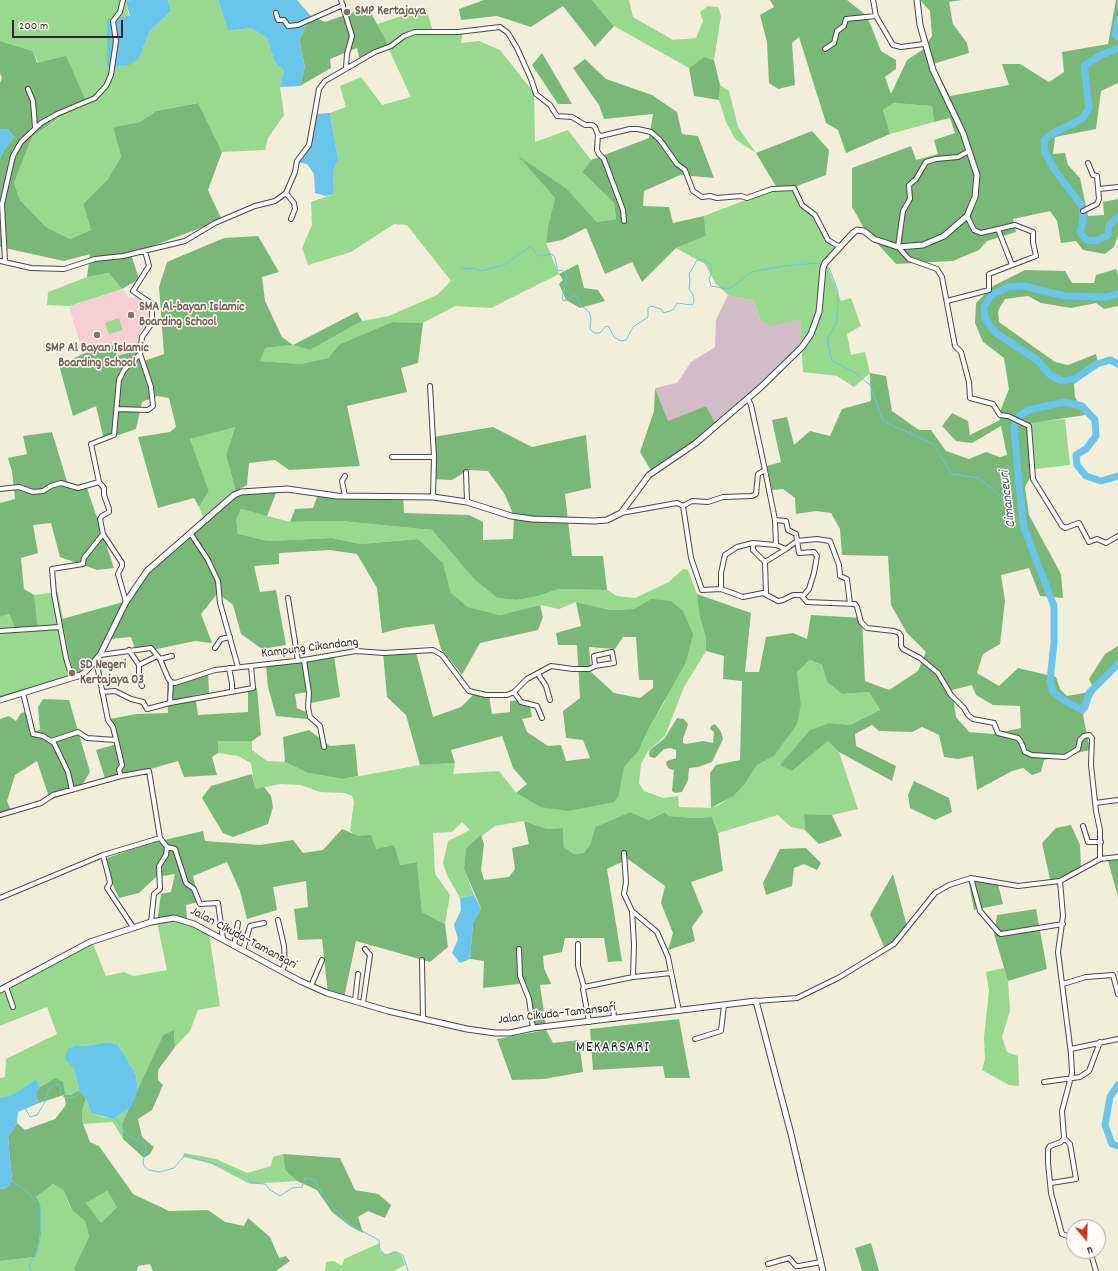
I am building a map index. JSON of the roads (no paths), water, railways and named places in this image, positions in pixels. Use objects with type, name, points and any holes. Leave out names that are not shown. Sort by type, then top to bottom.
[{"type":"street","points":[[6,262],[2,204],[13,156],[21,142],[35,128],[57,114],[95,98],[106,86],[110,75],[116,41],[113,21],[120,12],[123,0]]},
{"type":"street","points":[[341,0],[352,36],[347,54],[346,68]]},
{"type":"street","points":[[873,0],[876,16],[893,45],[901,47],[924,44]]},
{"type":"street","points":[[621,513],[655,470],[696,443],[748,399],[802,348],[811,334],[819,312],[824,266],[853,233],[861,230],[874,239],[898,247],[923,245],[944,236],[966,216],[975,197],[977,175],[963,133],[932,70],[924,44],[917,0]]},
{"type":"street","points":[[276,13],[278,20],[284,20],[288,26],[298,25],[343,5]]},
{"type":"street","points":[[825,48],[834,43],[837,31],[844,26],[846,19],[876,16]]},
{"type":"street","points":[[0,261],[31,268],[64,269],[96,259],[109,259],[185,241],[215,223],[255,206],[275,201],[286,194],[295,172],[297,161],[309,145],[319,89],[325,81],[375,52],[391,46],[404,36],[415,32],[458,32],[500,27],[508,33],[531,78],[537,97],[550,105],[558,116],[572,117],[585,125],[592,125],[595,127],[598,134],[596,138],[598,146],[597,150],[604,159],[623,210],[624,221]]},
{"type":"street","points":[[28,89],[33,101],[35,128]]},
{"type":"street","points":[[598,134],[601,136],[630,129],[651,132],[660,140],[678,164],[685,170],[693,191],[702,197],[710,196],[717,198],[741,196],[747,198],[772,189],[794,188],[802,205],[815,215],[828,240],[840,247]]},
{"type":"street","points":[[898,247],[903,211],[910,199],[909,185],[916,179],[926,162],[936,159],[958,157],[969,151]]},
{"type":"street","points":[[1083,212],[1097,204],[1099,199],[1097,176],[1093,175],[1088,163]]},
{"type":"street","points":[[1099,189],[1118,187]]},
{"type":"street","points":[[286,194],[294,203],[295,209],[291,219]]},
{"type":"street","points":[[947,302],[989,290],[989,274],[1036,256],[1033,242],[1033,232],[1015,225],[988,233],[981,233],[974,230],[966,216]]},
{"type":"street","points":[[998,229],[1012,265]]},
{"type":"street","points":[[898,247],[909,259],[937,270],[942,277],[955,346],[961,352],[969,382],[970,398],[993,404],[1000,415],[1028,426],[1034,479],[1062,526],[1065,528],[1079,523],[1089,542],[1097,539],[1106,543],[1118,536]]},
{"type":"street","points":[[117,409],[148,410],[153,406],[151,387],[140,354],[142,337],[152,323],[153,306],[133,291],[149,266],[145,251]]},
{"type":"street","points":[[126,602],[118,574],[122,563],[103,534],[100,519],[109,512],[109,509],[104,495],[104,488],[99,482],[91,444],[113,436],[120,380],[124,370],[140,354]]},
{"type":"street","points":[[430,386],[434,457],[433,497]]},
{"type":"street","points":[[748,399],[751,405],[765,470],[774,520],[776,545]]},
{"type":"street","points":[[392,457],[434,457]]},
{"type":"street","points":[[683,506],[692,501],[708,502],[723,498],[752,496],[756,494],[758,474],[765,470]]},
{"type":"street","points":[[466,472],[467,502]]},
{"type":"street","points":[[345,476],[342,481],[345,496]]},
{"type":"street","points":[[0,489],[19,487],[34,492],[43,491],[51,486],[61,483],[78,488],[99,482]]},
{"type":"street","points":[[0,700],[81,675],[100,655],[126,602],[147,571],[234,495],[241,492],[287,489],[325,495],[433,497],[467,502],[511,516],[532,519],[595,521],[608,520],[621,513],[677,503],[683,506]]},
{"type":"street","points":[[683,506],[691,558],[702,590],[708,591],[721,589],[743,597],[760,592],[778,601],[783,600],[793,594],[803,596],[807,602],[855,604],[861,622],[867,628],[894,631],[899,633],[901,636],[901,646],[903,649],[920,658],[938,673],[951,695],[973,719],[994,723],[998,733],[1018,738],[1025,752],[1032,755],[1065,757],[1078,749],[1080,740],[1084,736],[1089,735],[1092,738],[1091,765],[1100,842],[1100,859]]},
{"type":"street","points":[[774,520],[786,521],[788,530],[796,534],[799,553],[814,552],[817,556],[809,589],[803,596]]},
{"type":"street","points":[[72,678],[66,658],[54,594],[52,568],[83,564],[84,558],[103,534]]},
{"type":"street","points":[[190,534],[208,560],[218,581],[220,603],[238,667]]},
{"type":"street","points":[[766,562],[796,541],[817,539],[830,541],[839,565],[840,576],[847,579],[850,604]]},
{"type":"street","points":[[721,589],[721,573],[725,555],[737,547],[753,543],[776,545],[786,549]]},
{"type":"street","points":[[753,543],[753,550],[766,562],[766,594]]},
{"type":"street","points":[[288,598],[298,661]]},
{"type":"street","points":[[0,631],[60,627]]},
{"type":"street","points":[[215,648],[221,639],[230,637]]},
{"type":"street","points":[[100,655],[151,648],[171,682],[170,703]]},
{"type":"street","points":[[129,650],[139,665],[139,680],[142,686]]},
{"type":"street","name":"Kampung Cikandang","points":[[171,682],[175,683],[215,670],[298,661],[356,651],[384,653],[433,650],[442,655],[469,692],[486,695],[507,695],[514,692]]},
{"type":"street","points":[[542,718],[537,706],[521,702],[514,692],[527,679],[551,666],[561,668],[590,669],[595,666],[614,663],[612,652],[594,656],[595,666]]},
{"type":"street","points":[[139,665],[158,658],[172,656]]},
{"type":"street","points":[[304,660],[309,693],[308,707],[310,717],[320,726],[324,747]]},
{"type":"street","points":[[94,662],[97,665],[108,720],[112,727],[122,765],[119,770],[121,776]]},
{"type":"street","points":[[102,692],[115,691],[131,700],[143,702],[148,709],[170,703],[252,688],[251,666]]},
{"type":"street","points":[[229,668],[232,692]]},
{"type":"street","points":[[538,674],[550,700]]},
{"type":"street","points":[[23,693],[33,734],[43,736],[54,743],[68,772],[72,790]]},
{"type":"street","points":[[50,741],[78,732],[87,738],[116,740]]},
{"type":"street","points":[[0,815],[41,803],[53,795],[121,776],[149,771],[160,838],[167,847],[175,849],[186,883],[194,889],[200,904],[218,903],[223,939]]},
{"type":"street","points":[[1095,803],[1118,800]]},
{"type":"street","points":[[1083,826],[1088,842],[1100,842]]},
{"type":"street","points":[[0,898],[103,855],[160,838]]},
{"type":"street","points":[[151,922],[154,894],[160,889],[159,866],[166,855],[167,847]]},
{"type":"street","points":[[624,853],[626,882],[624,894],[632,911],[634,944],[633,977]]},
{"type":"street","points":[[103,855],[110,883],[107,888],[133,927]]},
{"type":"street","points":[[823,1271],[791,1134],[756,1002],[797,998],[838,978],[899,940],[935,893],[949,885],[971,878],[1018,886],[1060,881],[1100,859],[1118,857]]},
{"type":"street","points":[[971,878],[980,911],[999,933],[1002,934],[1063,924]]},
{"type":"street","points":[[1051,1183],[1076,1179],[1070,1144],[1064,1138],[1062,1111],[1071,1077],[1071,1049],[1058,952],[1063,924],[1060,881]]},
{"type":"street","points":[[632,911],[657,932],[668,957],[679,1011]]},
{"type":"street","name":"Jalan Cikuda–Tamansari","points":[[0,990],[90,942],[151,922],[180,918],[311,986],[388,1011],[467,1029],[495,1033],[510,1033],[533,1028],[614,1020],[756,1002]]},
{"type":"street","points":[[278,920],[284,946],[285,964],[282,971]]},
{"type":"street","points":[[234,946],[238,923]]},
{"type":"street","points":[[243,950],[250,926],[264,923]]},
{"type":"street","points":[[578,944],[578,966],[584,987],[583,989],[589,1022]]},
{"type":"street","points":[[363,1002],[370,955],[365,949]]},
{"type":"street","points":[[519,949],[520,976],[529,1000],[533,1028]]},
{"type":"street","points":[[311,986],[322,960]]},
{"type":"street","points":[[422,960],[422,1018]]},
{"type":"street","points":[[584,987],[633,977],[671,973]]},
{"type":"street","points":[[355,1001],[358,974]]},
{"type":"street","points":[[1063,984],[1086,977],[1113,975],[1118,994]]},
{"type":"street","points":[[6,987],[13,1007]]},
{"type":"street","points":[[614,1004],[614,1020]]},
{"type":"street","points":[[695,1039],[721,1031],[724,1005]]},
{"type":"street","points":[[1071,1049],[1118,1039]]},
{"type":"street","points":[[1044,1082],[1071,1077],[1080,1077],[1089,1071],[1100,1042]]},
{"type":"street","points":[[1064,1138],[1060,1142],[1050,1146],[1048,1150],[1051,1193],[1062,1234],[1066,1235]]},
{"type":"street","points":[[768,1264],[789,1258],[799,1266],[821,1262]]},
{"type":"street","points":[[1092,1259],[1096,1271]]},
{"type":"water","points":[[131,0],[168,0],[171,11],[150,31],[139,58],[129,65],[107,67],[107,19],[130,16],[126,2]]},
{"type":"water","points":[[218,0],[297,0],[311,16],[299,40],[305,67],[300,86],[280,87],[284,70],[275,63],[267,38],[251,28],[228,31]]},
{"type":"water","points":[[330,113],[338,160],[333,172],[334,194],[326,196],[315,193],[314,174],[307,164],[297,162],[310,148],[311,131],[316,114]]},
{"type":"water","points":[[0,129],[8,129],[14,137],[3,151],[0,159]]},
{"type":"water","points":[[474,895],[481,908],[473,923],[470,959],[460,963],[452,953],[458,939],[454,925],[461,910],[460,898]]},
{"type":"water","points":[[107,1042],[117,1044],[124,1054],[136,1075],[138,1092],[130,1108],[113,1119],[91,1113],[86,1098],[79,1090],[74,1068],[65,1059],[68,1049],[77,1045],[85,1046]]},
{"type":"water","points":[[36,1079],[40,1087],[36,1093],[39,1103],[18,1112],[17,1123],[8,1137],[12,1181],[6,1188],[0,1189],[0,1098],[12,1095]]},
{"type":"waterway","name":"Cimanceuri","points":[[1118,19],[1115,34],[1118,37]]},
{"type":"waterway","name":"Cimanceuri","points":[[1118,48],[1099,56],[1084,66],[1089,108],[1082,119],[1053,133],[1044,140],[1045,152],[1054,169],[1082,206],[1083,220],[1080,233],[1087,240],[1097,241],[1108,235],[1109,225],[1118,217]]},
{"type":"waterway","points":[[460,267],[463,269],[474,268],[479,271],[504,265],[531,246],[537,255],[541,256],[552,254],[555,258],[558,271],[562,270],[566,274],[567,278],[562,298],[564,301],[573,296],[577,296],[580,305],[589,312],[591,318],[590,329],[594,333],[600,333],[606,326],[609,327],[614,337],[621,341],[626,340],[633,327],[648,317],[648,308],[651,306],[661,309],[664,313],[673,310],[677,303],[692,305],[694,302],[693,295],[689,289],[689,274],[697,260],[704,260],[711,266],[712,272],[709,279],[711,286],[728,289],[751,272],[784,266],[819,263],[823,265]]},
{"type":"waterway","points":[[825,267],[829,268],[838,291],[837,321],[827,340],[832,361],[854,372],[870,385],[883,421],[933,444],[952,474],[979,478],[1006,501],[1024,528]]},
{"type":"waterway","name":"Cimanceuri","points":[[1118,294],[1107,297],[1065,296],[1024,286],[1009,287],[992,294],[984,307],[985,319],[996,333],[1037,360],[1051,376],[1062,381],[1075,379],[1097,364],[1110,360],[1118,364]]},
{"type":"waterway","name":"Cimanceuri","points":[[1118,476],[1101,481],[1086,476],[1077,465],[1076,455],[1086,449],[1096,436],[1095,420],[1082,406],[1064,402],[1029,410],[1019,416],[1014,426],[1024,528],[1054,606],[1054,643],[1050,681],[1053,692],[1065,701],[1082,710],[1085,707],[1089,693],[1118,664]]},
{"type":"waterway","points":[[25,1108],[30,1117],[37,1115],[45,1102],[48,1090],[56,1084],[60,1086],[61,1095],[67,1098],[74,1097],[80,1092]]},
{"type":"waterway","name":"Cimanceuri","points":[[1118,1085],[1110,1097],[1105,1125],[1112,1144],[1118,1146]]},
{"type":"waterway","points":[[114,1116],[127,1135],[145,1145],[146,1148],[143,1162],[144,1166],[149,1170],[160,1172],[174,1168],[185,1155],[224,1167],[247,1177],[253,1183],[265,1184],[270,1190],[280,1196],[292,1188],[302,1187],[305,1178],[315,1180],[325,1198],[349,1224],[379,1240],[379,1247],[383,1253],[386,1255],[396,1252],[403,1255],[408,1271]]},
{"type":"waterway","points":[[12,1181],[26,1190],[40,1206],[41,1226],[38,1251],[29,1265],[31,1271]]},
{"type":"place","name":"SMP Kertajaya","points":[[347,12]]},
{"type":"place","name":"SMA Al-bayan Islamic Boarding School","points":[[131,315]]},
{"type":"place","name":"SMP Al Bayan Islamic Boarding School","points":[[97,335]]},
{"type":"place","name":"SD Negeri Kertajaya 03","points":[[72,673]]},
{"type":"district","name":"MEKARSARI","points":[[613,1049]]}]
